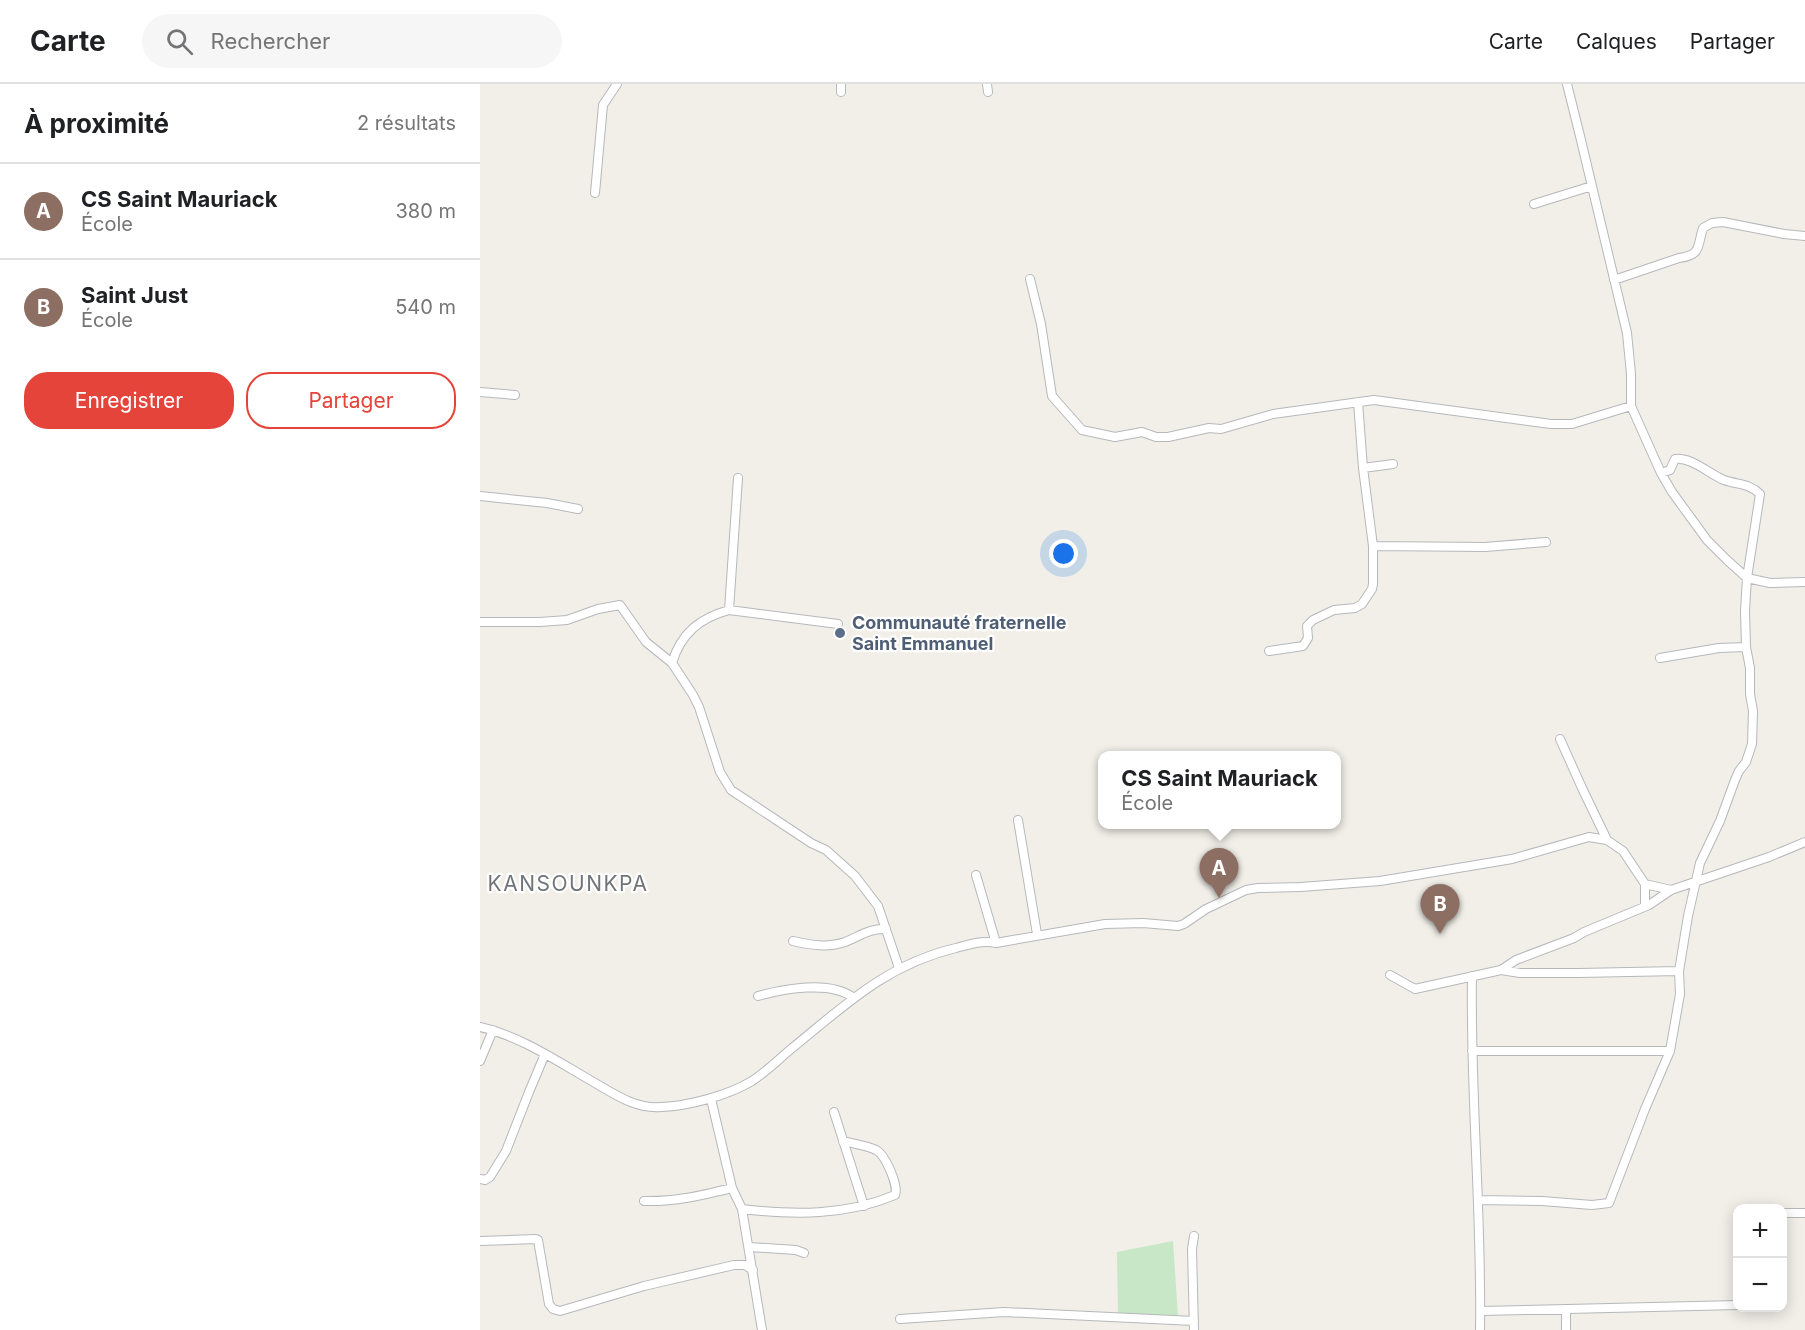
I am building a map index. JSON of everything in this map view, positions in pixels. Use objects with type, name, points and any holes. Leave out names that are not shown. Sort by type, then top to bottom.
[{"type":"street","points":[[595,193],[603,105],[617,84]]},
{"type":"street","points":[[1566,84],[1627,333],[1632,374],[1631,406],[1661,473],[1707,540],[1747,578],[1770,584],[1805,582]]},
{"type":"street","points":[[1534,204],[1592,186]]},
{"type":"street","points":[[1614,280],[1695,254],[1703,228],[1713,223],[1723,222],[1805,236]]},
{"type":"street","points":[[1030,279],[1041,324],[1053,396],[1082,430],[1115,437],[1142,432],[1156,437],[1168,437],[1201,430],[1221,429],[1273,414],[1374,400],[1551,424],[1572,424],[1631,406]]},
{"type":"street","points":[[480,392],[515,394]]},
{"type":"street","points":[[1269,651],[1303,646],[1308,638],[1307,626],[1313,620],[1334,610],[1355,608],[1365,601],[1373,584],[1372,546],[1358,402]]},
{"type":"street","points":[[1479,1200],[1592,1205],[1609,1203],[1640,1120],[1670,1051],[1680,993],[1679,971],[1700,862],[1752,744],[1753,711],[1749,694],[1750,668],[1746,647],[1745,611],[1747,578],[1760,494],[1746,484],[1725,480],[1681,458],[1675,459],[1670,470],[1661,473]]},
{"type":"street","points":[[1363,468],[1393,464]]},
{"type":"street","points":[[729,610],[738,478]]},
{"type":"street","points":[[480,496],[578,508]]},
{"type":"street","points":[[1372,546],[1485,547],[1546,542]]},
{"type":"street","points":[[480,622],[567,620],[620,604],[646,642],[672,663],[699,707],[720,772],[731,790],[811,843],[826,850],[855,876],[878,906],[899,968]]},
{"type":"street","points":[[672,663],[684,638],[699,621],[729,610],[838,624]]},
{"type":"street","points":[[1660,658],[1719,648],[1746,647]]},
{"type":"street","points":[[1560,739],[1607,840]]},
{"type":"street","points":[[1018,820],[1037,934]]},
{"type":"street","points":[[480,1027],[516,1039],[546,1054],[630,1103],[661,1107],[711,1099],[752,1081],[854,998],[899,968],[943,951],[982,942],[996,943],[1037,934],[1105,924],[1143,923],[1178,926],[1206,909],[1246,890],[1380,881],[1512,859],[1589,837],[1607,840],[1623,851],[1645,884],[1645,906]]},
{"type":"street","points":[[1502,970],[1516,960],[1574,938],[1645,906],[1671,890],[1805,842]]},
{"type":"street","points":[[976,876],[996,943]]},
{"type":"street","points":[[1645,884],[1671,890]]},
{"type":"street","points":[[793,941],[812,945],[831,945],[844,942],[874,928],[886,929]]},
{"type":"street","points":[[1390,975],[1415,989],[1502,970],[1579,973],[1679,971]]},
{"type":"street","points":[[1472,976],[1472,1051],[1479,1200],[1480,1330]]},
{"type":"street","points":[[758,996],[787,989],[811,987],[845,993],[854,998]]},
{"type":"street","points":[[480,1061],[494,1030]]},
{"type":"street","points":[[1472,1051],[1670,1051]]},
{"type":"street","points":[[480,1179],[485,1180],[490,1177],[506,1151],[546,1054]]},
{"type":"street","points":[[711,1099],[732,1188],[742,1209],[762,1330]]},
{"type":"street","points":[[834,1112],[864,1206]]},
{"type":"street","points":[[742,1209],[779,1213],[817,1213],[864,1206],[895,1195],[897,1189],[893,1177],[879,1151],[843,1141]]},
{"type":"street","points":[[644,1201],[666,1202],[732,1188]]},
{"type":"street","points":[[1787,1213],[1805,1213]]},
{"type":"street","points":[[900,1319],[1004,1312],[1194,1325],[1192,1248],[1194,1236]]},
{"type":"street","points":[[480,1241],[538,1240],[549,1304],[553,1309],[560,1311],[644,1286],[734,1265],[745,1265],[753,1270]]},
{"type":"street","points":[[750,1247],[796,1250],[804,1253]]},
{"type":"street","points":[[1481,1311],[1733,1305]]},
{"type":"street","points":[[1566,1310],[1566,1330]]},
{"type":"green space","points":[[1173,1241],[1178,1317],[1118,1316],[1117,1252]]},
{"type":"place","name":"Communauté fraternelle Saint Emmanuel","points":[[840,633]]},
{"type":"place","name":"CS Saint Mauriack","points":[[1219,898]]},
{"type":"place","name":"Saint Just","points":[[1440,934]]},
{"type":"district","name":"KANSOUNKPA","points":[[568,884]]}]
